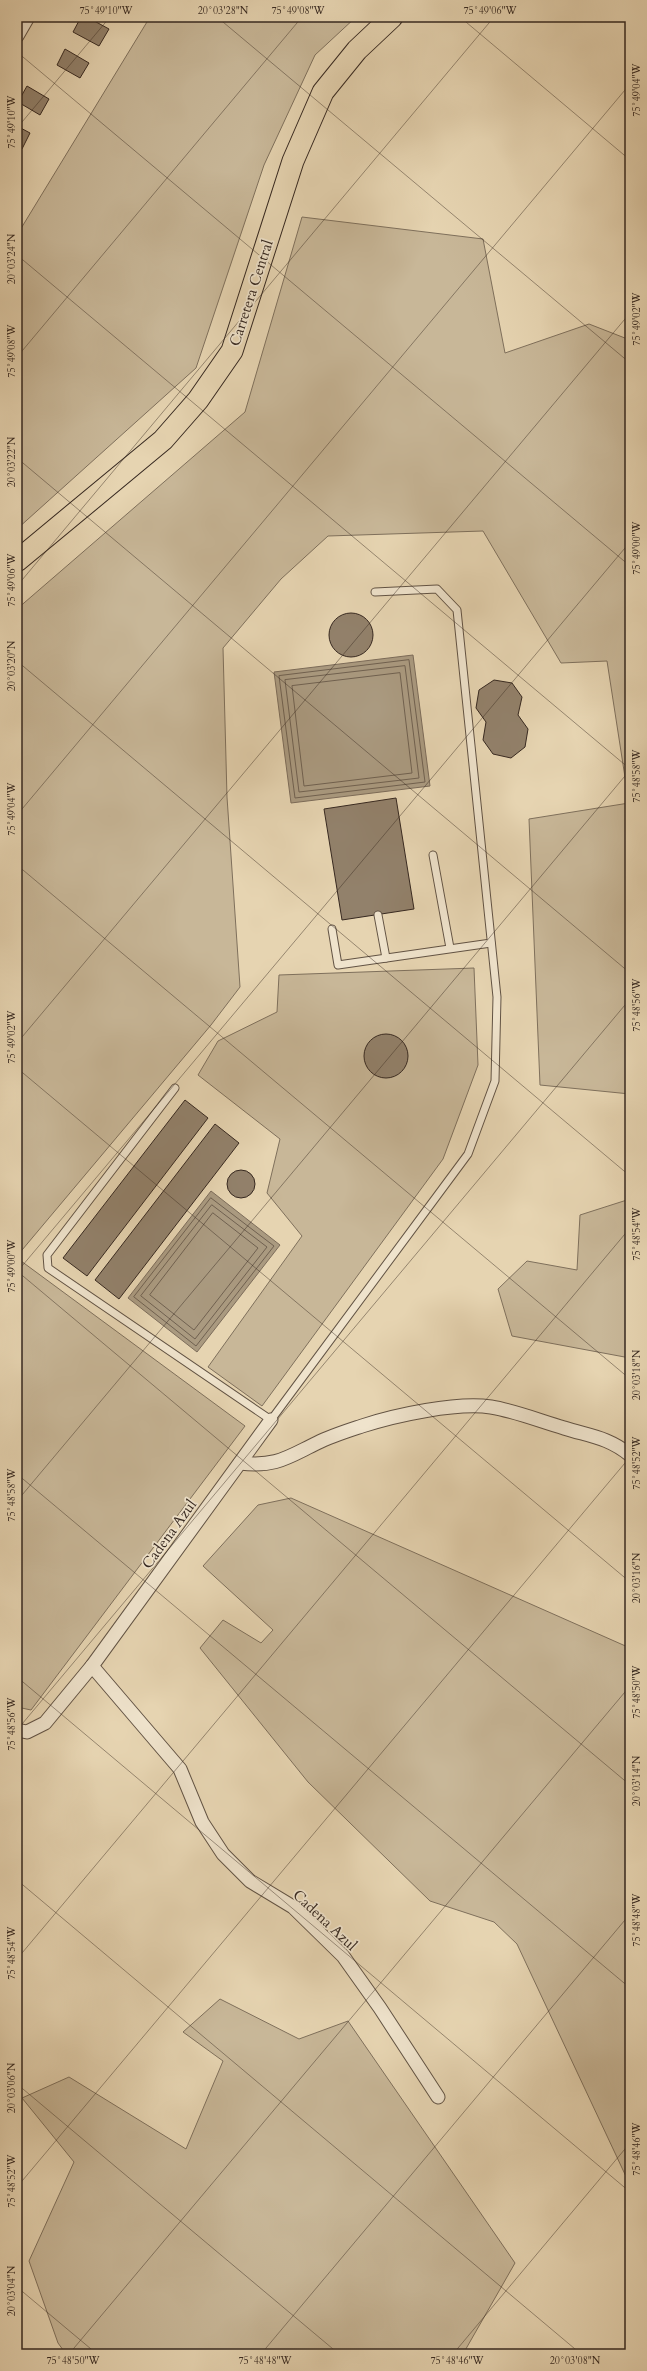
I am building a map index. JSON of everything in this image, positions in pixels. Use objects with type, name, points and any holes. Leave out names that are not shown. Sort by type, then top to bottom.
[{"type":"main road","name":"Carretera Central","points":[[17,560],[163,440],[198,400],[232,351],[293,161],[323,92],[357,50],[392,17]]},
{"type":"street","points":[[17,36],[28,17]]},
{"type":"street","points":[[240,1463],[259,1466],[283,1461],[318,1443],[357,1428],[410,1414],[441,1408],[483,1407],[490,1407],[598,1436],[621,1448],[630,1455]]},
{"type":"street","name":"Cadena Azul","points":[[17,1730],[27,1732],[45,1723],[92,1666],[271,1420]]},
{"type":"street","name":"Cadena Azul","points":[[92,1666],[180,1769],[202,1822],[223,1854],[250,1881],[293,1907],[343,1956],[380,2008],[438,2097]]},
{"type":"lane","points":[[175,1088],[47,1255],[48,1268],[271,1420],[468,1154],[495,1081],[497,997],[457,610],[437,589],[375,592]]},
{"type":"lane","points":[[433,855],[450,948]]},
{"type":"lane","points":[[378,915],[386,958]]},
{"type":"lane","points":[[332,929],[338,965],[491,943]]},
{"type":"shaded area","points":[[150,17],[356,17],[315,55],[264,165],[196,368],[17,529],[17,235]]},
{"type":"shaded area","points":[[302,217],[483,239],[505,353],[589,324],[630,340],[630,1094],[540,1085],[529,819],[629,803],[607,661],[561,663],[483,531],[328,536],[281,579],[223,648],[227,797],[240,987],[211,1025],[17,1256],[17,609],[245,412]]},
{"type":"shaded area","points":[[474,968],[478,1065],[443,1159],[262,1406],[208,1367],[302,1236],[267,1193],[280,1139],[198,1075],[218,1041],[277,1012],[279,975]]},
{"type":"shaded area","points":[[630,1199],[630,1358],[512,1336],[498,1289],[527,1261],[577,1270],[580,1215]]},
{"type":"shaded area","points":[[17,1258],[245,1426],[31,1710],[17,1707]]},
{"type":"shaded area","points":[[291,1498],[630,1648],[630,2185],[517,1944],[494,1922],[430,1901],[308,1782],[200,1648],[223,1620],[261,1643],[273,1630],[203,1566],[258,1505]]},
{"type":"shaded area","points":[[220,1999],[299,2039],[348,2021],[515,2263],[463,2354],[66,2354],[58,2343],[29,2261],[74,2162],[22,2098],[69,2077],[186,2149],[223,2061],[183,2032]]},
{"type":"water","points":[[413,655],[430,786],[291,803],[274,672]]},
{"type":"water","points":[[211,1191],[280,1245],[197,1352],[128,1298]]},
{"type":"building","points":[[81,17],[87,17],[109,29],[99,46],[73,32]]},
{"type":"building","points":[[65,49],[89,63],[80,78],[57,65]]},
{"type":"building","points":[[27,86],[49,99],[40,115],[18,102]]},
{"type":"building","points":[[17,126],[30,133],[22,149],[17,146]]},
{"type":"building","points":[[355,613],[360,614],[367,619],[372,626],[372,644],[367,651],[360,656],[347,657],[342,656],[335,651],[330,644],[329,631],[330,626],[335,619],[342,614]]},
{"type":"building","points":[[494,680],[512,683],[522,697],[518,715],[528,729],[525,747],[511,758],[493,754],[483,740],[486,722],[476,708],[479,690]]},
{"type":"building","points":[[396,798],[414,909],[342,920],[324,809]]},
{"type":"building","points":[[382,1034],[390,1034],[395,1035],[402,1040],[407,1047],[407,1065],[402,1072],[395,1077],[382,1078],[374,1075],[367,1068],[364,1060],[364,1052],[367,1044],[374,1037]]},
{"type":"building","points":[[185,1100],[208,1118],[87,1276],[63,1258]]},
{"type":"building","points":[[215,1124],[239,1143],[119,1299],[95,1280]]},
{"type":"building","points":[[241,1170],[251,1174],[255,1184],[251,1194],[241,1198],[231,1194],[227,1184],[231,1174]]}]
